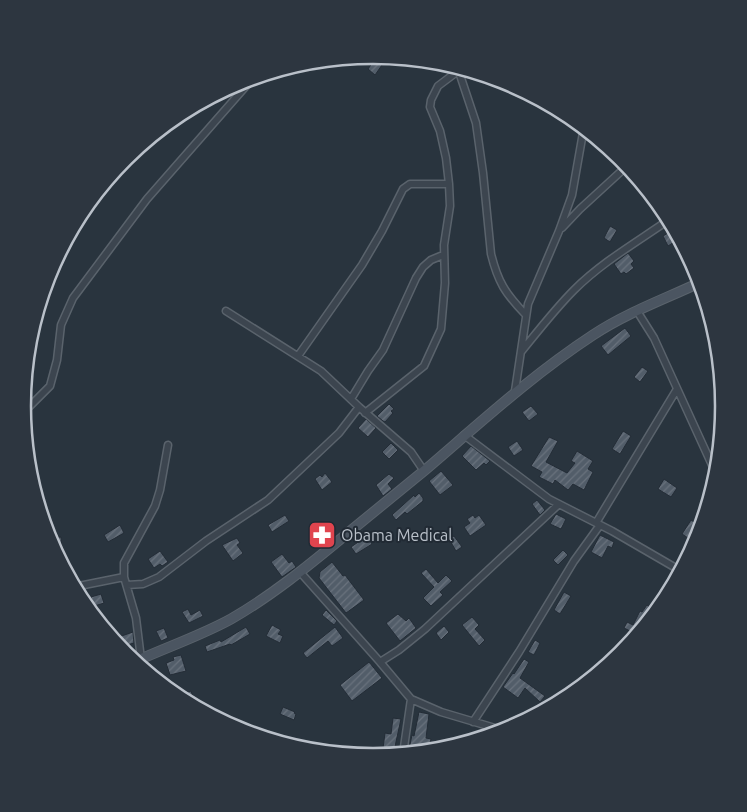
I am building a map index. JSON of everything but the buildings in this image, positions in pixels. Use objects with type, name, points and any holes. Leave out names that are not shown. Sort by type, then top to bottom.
[{"type":"street","points":[[365,413],[424,366],[434,348],[441,329],[444,313],[445,271],[443,255],[450,206],[449,184],[440,131],[430,106],[438,86],[452,73]]},
{"type":"street","points":[[459,74],[476,123],[494,266],[508,296],[525,314]]},
{"type":"street","points":[[31,405],[50,386],[57,360],[61,325],[73,298],[147,199],[242,90]]},
{"type":"street","points":[[515,391],[525,314],[531,294],[559,231],[572,196],[583,135]]},
{"type":"street","points":[[559,231],[622,170]]},
{"type":"street","points":[[298,356],[362,265],[404,188],[410,184],[449,184]]},
{"type":"street","points":[[521,352],[565,300],[585,280],[615,256],[663,224]]},
{"type":"street","points":[[351,399],[383,350],[416,278],[423,267],[431,260],[443,255]]},
{"type":"street","points":[[143,658],[185,641],[232,618],[300,572],[424,471],[515,391],[593,334],[637,311],[694,285]]},
{"type":"street","points":[[226,311],[321,371],[365,413],[411,452],[424,471]]},
{"type":"street","points":[[637,311],[654,338],[711,463]]},
{"type":"street","points":[[473,722],[598,524],[677,389]]},
{"type":"street","points":[[127,585],[143,584],[159,578],[194,549],[268,500],[339,433],[359,407]]},
{"type":"street","points":[[464,435],[559,504],[675,567]]},
{"type":"street","points":[[138,654],[136,618],[123,569],[127,556],[155,506],[160,490],[168,445]]},
{"type":"street","points":[[380,662],[399,650],[425,629],[559,504]]},
{"type":"street","points":[[300,572],[380,662],[410,699],[441,712],[491,727]]},
{"type":"street","points":[[82,585],[124,577]]},
{"type":"street","points":[[404,747],[410,699]]},
{"type":"place","name":"Obama Medical","points":[[322,535]]}]
